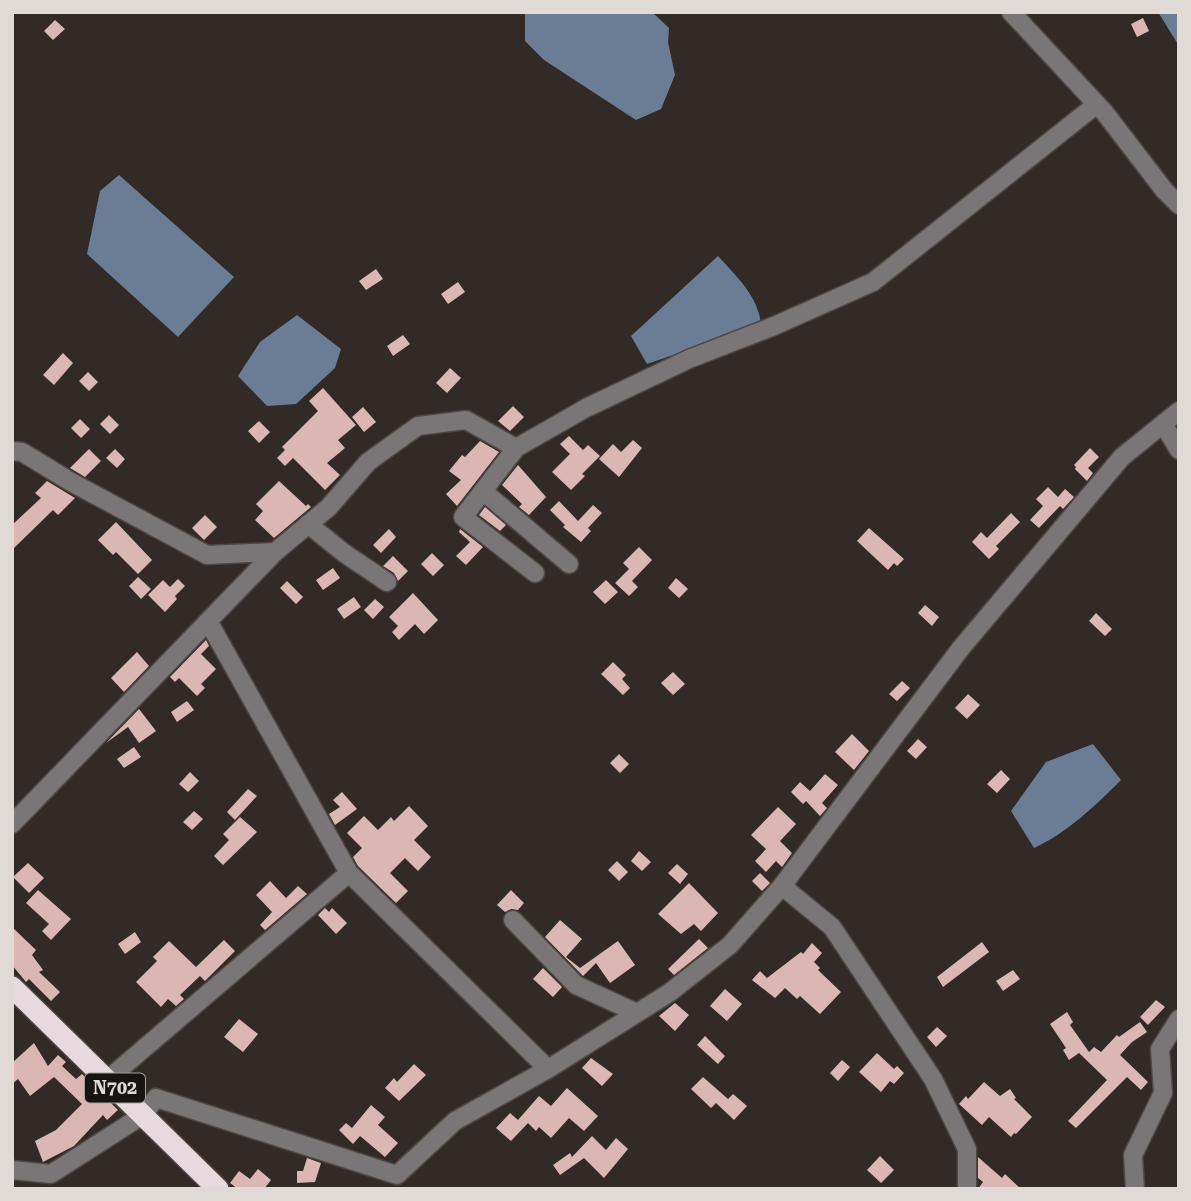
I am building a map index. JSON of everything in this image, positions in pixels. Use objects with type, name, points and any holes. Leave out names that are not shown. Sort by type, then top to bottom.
[{"type":"highway","name":"N702","points":[[12,987],[218,1189]]},
{"type":"street","points":[[1011,12],[1097,104],[1164,190],[1179,205]]},
{"type":"street","points":[[536,573],[463,517],[516,448],[586,408],[689,359],[774,326],[873,282],[1097,104]]},
{"type":"street","points":[[12,1170],[52,1182],[143,1115],[156,1098],[397,1175],[456,1121],[548,1069],[668,993],[730,945],[782,886],[961,648],[1122,457],[1179,411]]},
{"type":"street","points":[[12,824],[275,552],[329,507],[368,462],[418,426],[467,420],[516,448]]},
{"type":"street","points":[[1163,424],[1179,450]]},
{"type":"street","points":[[12,451],[22,452],[71,482],[207,555],[275,552]]},
{"type":"street","points":[[483,491],[569,564]]},
{"type":"street","points":[[308,524],[387,582]]},
{"type":"street","points":[[208,621],[349,873],[548,1069]]},
{"type":"street","points":[[107,1080],[349,873]]},
{"type":"street","points":[[782,886],[832,927],[933,1079],[967,1149],[967,1189]]},
{"type":"street","points":[[513,920],[576,985],[636,1013]]},
{"type":"street","points":[[1135,1189],[1133,1155],[1163,1093],[1160,1049],[1179,1019]]},
{"type":"water","points":[[525,12],[652,12],[669,28],[668,42],[675,75],[661,109],[636,120],[544,60],[525,41]]},
{"type":"water","points":[[1158,12],[1179,12],[1179,46]]},
{"type":"water","points":[[119,175],[234,277],[178,337],[87,254],[100,191]]},
{"type":"water","points":[[718,256],[751,296],[761,325],[647,364],[631,336]]},
{"type":"water","points":[[297,315],[341,349],[335,368],[296,404],[267,406],[238,376],[260,342]]},
{"type":"water","points":[[1093,744],[1121,780],[1069,827],[1034,848],[1011,811],[1046,762]]},
{"type":"building","points":[[1143,18],[1149,31],[1137,37],[1131,24]]},
{"type":"building","points":[[55,20],[65,29],[53,40],[44,31]]},
{"type":"building","points":[[376,269],[383,279],[366,290],[359,281]]},
{"type":"building","points":[[458,282],[465,292],[448,304],[441,294]]},
{"type":"building","points":[[403,335],[410,344],[393,356],[387,346]]},
{"type":"building","points":[[63,353],[73,363],[54,385],[43,375]]},
{"type":"building","points":[[450,368],[461,378],[447,393],[436,383]]},
{"type":"building","points":[[88,372],[98,382],[89,391],[79,381]]},
{"type":"building","points":[[323,388],[356,425],[338,440],[345,448],[327,463],[340,475],[325,490],[293,458],[285,466],[277,458],[285,450],[282,447],[318,411],[309,401]]},
{"type":"building","points":[[513,406],[524,417],[510,431],[498,421]]},
{"type":"building","points":[[363,407],[376,422],[364,432],[352,417]]},
{"type":"building","points":[[109,415],[119,425],[110,434],[100,424]]},
{"type":"building","points":[[80,419],[90,429],[81,438],[71,428]]},
{"type":"building","points":[[259,421],[270,432],[259,443],[248,431]]},
{"type":"building","points":[[569,436],[583,450],[588,445],[600,456],[571,490],[552,472],[570,454],[560,444]]},
{"type":"building","points":[[633,440],[642,448],[619,477],[599,459],[613,444],[621,452]]},
{"type":"building","points":[[480,441],[499,452],[457,506],[446,494],[461,480],[449,471],[462,455],[465,457]]},
{"type":"building","points":[[1090,448],[1099,457],[1088,468],[1093,473],[1087,481],[1074,465]]},
{"type":"building","points":[[89,449],[101,461],[85,477],[70,468]]},
{"type":"building","points":[[115,449],[125,459],[117,468],[106,458]]},
{"type":"building","points":[[518,465],[546,497],[529,515],[519,507],[522,504],[502,485]]},
{"type":"building","points":[[47,481],[75,498],[58,515],[53,510],[12,550],[12,525],[41,498],[35,493]]},
{"type":"building","points":[[279,481],[306,506],[308,504],[311,507],[274,538],[255,520],[263,511],[256,504]]},
{"type":"building","points":[[1048,487],[1058,497],[1065,489],[1074,497],[1063,509],[1060,506],[1039,528],[1030,520],[1043,506],[1036,499]]},
{"type":"building","points":[[559,501],[578,521],[593,505],[602,513],[588,528],[591,531],[581,542],[563,527],[565,525],[550,510]]},
{"type":"building","points":[[485,507],[506,525],[500,531],[479,515]]},
{"type":"building","points":[[1011,513],[1020,522],[996,546],[999,549],[989,559],[972,542],[981,532],[987,538]]},
{"type":"building","points":[[205,515],[217,527],[204,540],[192,528]]},
{"type":"building","points":[[116,522],[152,560],[138,574],[116,552],[113,555],[98,540]]},
{"type":"building","points":[[869,528],[904,559],[897,566],[894,563],[888,570],[857,541]]},
{"type":"building","points":[[389,529],[396,537],[381,553],[373,545]]},
{"type":"building","points":[[460,529],[483,547],[466,565],[456,556],[470,542],[459,532]]},
{"type":"building","points":[[639,547],[652,560],[632,581],[638,587],[629,596],[615,583],[629,569],[623,563]]},
{"type":"building","points":[[432,553],[444,565],[433,576],[421,564]]},
{"type":"building","points":[[393,556],[408,571],[398,581],[394,573],[383,566]]},
{"type":"building","points":[[333,568],[340,578],[323,590],[316,580]]},
{"type":"building","points":[[138,577],[151,589],[141,599],[129,586]]},
{"type":"building","points":[[676,578],[688,589],[679,598],[668,588]]},
{"type":"building","points":[[178,579],[185,586],[165,612],[148,595],[163,580],[170,587]]},
{"type":"building","points":[[606,580],[618,592],[605,604],[593,592]]},
{"type":"building","points":[[287,581],[303,597],[296,604],[280,588]]},
{"type":"building","points":[[413,593],[438,620],[424,634],[415,624],[399,640],[392,632],[398,626],[389,617]]},
{"type":"building","points":[[354,597],[361,607],[344,619],[337,609]]},
{"type":"building","points":[[375,599],[384,607],[373,619],[364,610]]},
{"type":"building","points":[[925,605],[939,617],[932,626],[918,613]]},
{"type":"building","points":[[1096,613],[1112,629],[1105,636],[1089,621]]},
{"type":"building","points":[[206,640],[209,646],[201,654],[216,669],[201,684],[205,688],[197,696],[179,678],[175,682],[170,677]]},
{"type":"building","points":[[137,652],[149,666],[124,692],[111,678]]},
{"type":"building","points":[[613,662],[626,675],[622,679],[630,688],[623,695],[601,674]]},
{"type":"building","points":[[673,672],[685,684],[673,695],[661,683]]},
{"type":"building","points":[[902,681],[910,688],[897,701],[889,694]]},
{"type":"building","points":[[968,694],[980,705],[967,719],[955,708]]},
{"type":"building","points":[[187,701],[194,710],[177,722],[171,712]]},
{"type":"building","points":[[139,709],[156,731],[139,743],[128,727],[106,743]]},
{"type":"building","points":[[852,734],[869,751],[854,770],[835,752]]},
{"type":"building","points":[[918,739],[927,747],[916,759],[907,751]]},
{"type":"building","points":[[134,747],[141,757],[124,768],[117,759]]},
{"type":"building","points":[[619,754],[629,764],[620,773],[610,763]]},
{"type":"building","points":[[1001,770],[1010,779],[997,793],[987,784]]},
{"type":"building","points":[[190,772],[199,781],[188,792],[179,784]]},
{"type":"building","points":[[825,774],[838,785],[822,803],[827,808],[820,816],[806,801],[803,804],[791,792],[800,782],[810,791]]},
{"type":"building","points":[[248,789],[257,796],[235,820],[227,812]]},
{"type":"building","points":[[342,792],[357,809],[335,825],[329,814],[340,807],[333,800]]},
{"type":"building","points":[[409,806],[428,826],[414,840],[431,857],[418,871],[405,858],[390,873],[408,891],[396,903],[358,866],[353,857],[362,848],[347,833],[364,816],[378,830],[391,817],[394,821]]},
{"type":"building","points":[[778,807],[796,824],[780,841],[792,853],[782,867],[776,861],[766,872],[755,861],[766,849],[751,835]]},
{"type":"building","points":[[194,811],[203,819],[192,830],[183,822]]},
{"type":"building","points":[[240,817],[257,832],[223,865],[214,856],[229,840],[223,834]]},
{"type":"building","points":[[639,851],[651,862],[642,871],[631,861]]},
{"type":"building","points":[[617,861],[628,872],[619,881],[608,870]]},
{"type":"building","points":[[28,863],[44,878],[29,893],[13,877]]},
{"type":"building","points":[[677,864],[688,874],[680,884],[668,873]]},
{"type":"building","points":[[760,873],[770,883],[762,891],[752,881]]},
{"type":"building","points":[[270,881],[286,898],[298,886],[307,894],[265,930],[260,925],[272,912],[256,895]]},
{"type":"building","points":[[689,883],[718,913],[701,931],[694,924],[681,934],[658,914]]},
{"type":"building","points":[[38,890],[71,919],[51,940],[42,931],[49,924],[26,903]]},
{"type":"building","points":[[511,890],[524,903],[518,910],[505,912],[497,905]]},
{"type":"building","points":[[325,908],[329,912],[332,908],[347,923],[336,934],[318,915]]},
{"type":"building","points":[[560,920],[582,939],[566,957],[580,968],[618,941],[635,965],[610,983],[596,963],[583,976],[545,937]]},
{"type":"building","points":[[12,927],[36,950],[32,955],[43,970],[39,972],[60,992],[51,1001],[29,979],[26,982],[12,965]]},
{"type":"building","points":[[135,932],[141,942],[125,954],[118,944]]},
{"type":"building","points":[[699,939],[708,948],[674,975],[668,969]]},
{"type":"building","points":[[224,940],[235,951],[205,981],[200,976],[180,995],[184,999],[176,1006],[168,999],[161,1007],[136,982],[157,961],[153,957],[169,941],[196,967]]},
{"type":"building","points":[[982,942],[989,952],[943,987],[937,977]]},
{"type":"building","points":[[812,943],[822,953],[814,962],[820,968],[818,970],[841,992],[820,1014],[800,996],[797,999],[785,988],[775,998],[752,980],[760,971],[767,978],[801,952],[803,954]]},
{"type":"building","points":[[543,968],[562,987],[553,997],[533,979]]},
{"type":"building","points":[[1013,970],[1020,979],[1003,991],[996,981]]},
{"type":"building","points":[[725,989],[742,1004],[727,1021],[710,1006]]},
{"type":"building","points":[[1156,1000],[1165,1007],[1148,1025],[1140,1017]]},
{"type":"building","points":[[675,1003],[689,1015],[675,1031],[659,1016]]},
{"type":"building","points":[[1067,1012],[1073,1022],[1070,1025],[1089,1052],[1094,1047],[1101,1052],[1117,1035],[1119,1037],[1140,1022],[1147,1032],[1132,1042],[1120,1055],[1148,1082],[1141,1090],[1127,1077],[1076,1128],[1068,1121],[1107,1080],[1079,1053],[1069,1060],[1063,1050],[1066,1048],[1050,1024]]},
{"type":"building","points":[[239,1019],[258,1034],[243,1052],[224,1037]]},
{"type":"building","points":[[937,1027],[947,1036],[936,1047],[927,1037]]},
{"type":"building","points":[[705,1036],[725,1056],[718,1064],[697,1045]]},
{"type":"building","points":[[34,1043],[48,1066],[58,1055],[66,1062],[62,1066],[76,1079],[82,1074],[91,1083],[85,1088],[101,1103],[105,1097],[118,1110],[107,1120],[103,1115],[74,1146],[43,1162],[35,1141],[56,1130],[82,1104],[54,1077],[30,1096],[18,1079],[12,1084],[12,1063]]},
{"type":"building","points":[[877,1053],[894,1069],[897,1066],[904,1073],[894,1084],[890,1081],[881,1092],[859,1072]]},
{"type":"building","points":[[591,1058],[613,1074],[602,1086],[582,1068]]},
{"type":"building","points":[[842,1060],[850,1067],[838,1081],[830,1073]]},
{"type":"building","points":[[414,1064],[426,1075],[399,1101],[385,1088],[394,1078],[397,1082]]},
{"type":"building","points":[[703,1077],[728,1099],[733,1094],[747,1106],[734,1120],[716,1103],[711,1108],[691,1089]]},
{"type":"building","points":[[984,1082],[1000,1096],[1010,1089],[1016,1098],[1014,1099],[1032,1117],[1011,1137],[989,1117],[982,1125],[959,1104],[966,1096],[968,1099]]},
{"type":"building","points":[[567,1088],[598,1116],[584,1131],[569,1118],[551,1138],[539,1127],[536,1131],[528,1123],[511,1141],[496,1128],[510,1113],[518,1120],[539,1096],[551,1106]]},
{"type":"building","points":[[371,1105],[385,1117],[378,1125],[398,1143],[385,1157],[360,1136],[353,1144],[339,1130],[346,1123],[352,1128]]},
{"type":"building","points":[[592,1136],[606,1150],[616,1138],[628,1149],[604,1178],[584,1158],[560,1175],[553,1165],[570,1153],[572,1157]]},
{"type":"building","points":[[880,1156],[894,1170],[881,1183],[867,1170]]},
{"type":"building","points":[[978,1157],[1002,1178],[1005,1174],[1021,1189],[978,1189],[983,1182],[978,1178]]},
{"type":"building","points":[[307,1158],[321,1163],[315,1182],[297,1183],[297,1171],[303,1171]]},
{"type":"building","points":[[258,1169],[271,1180],[264,1189],[238,1189],[230,1183],[239,1171],[250,1179]]}]
